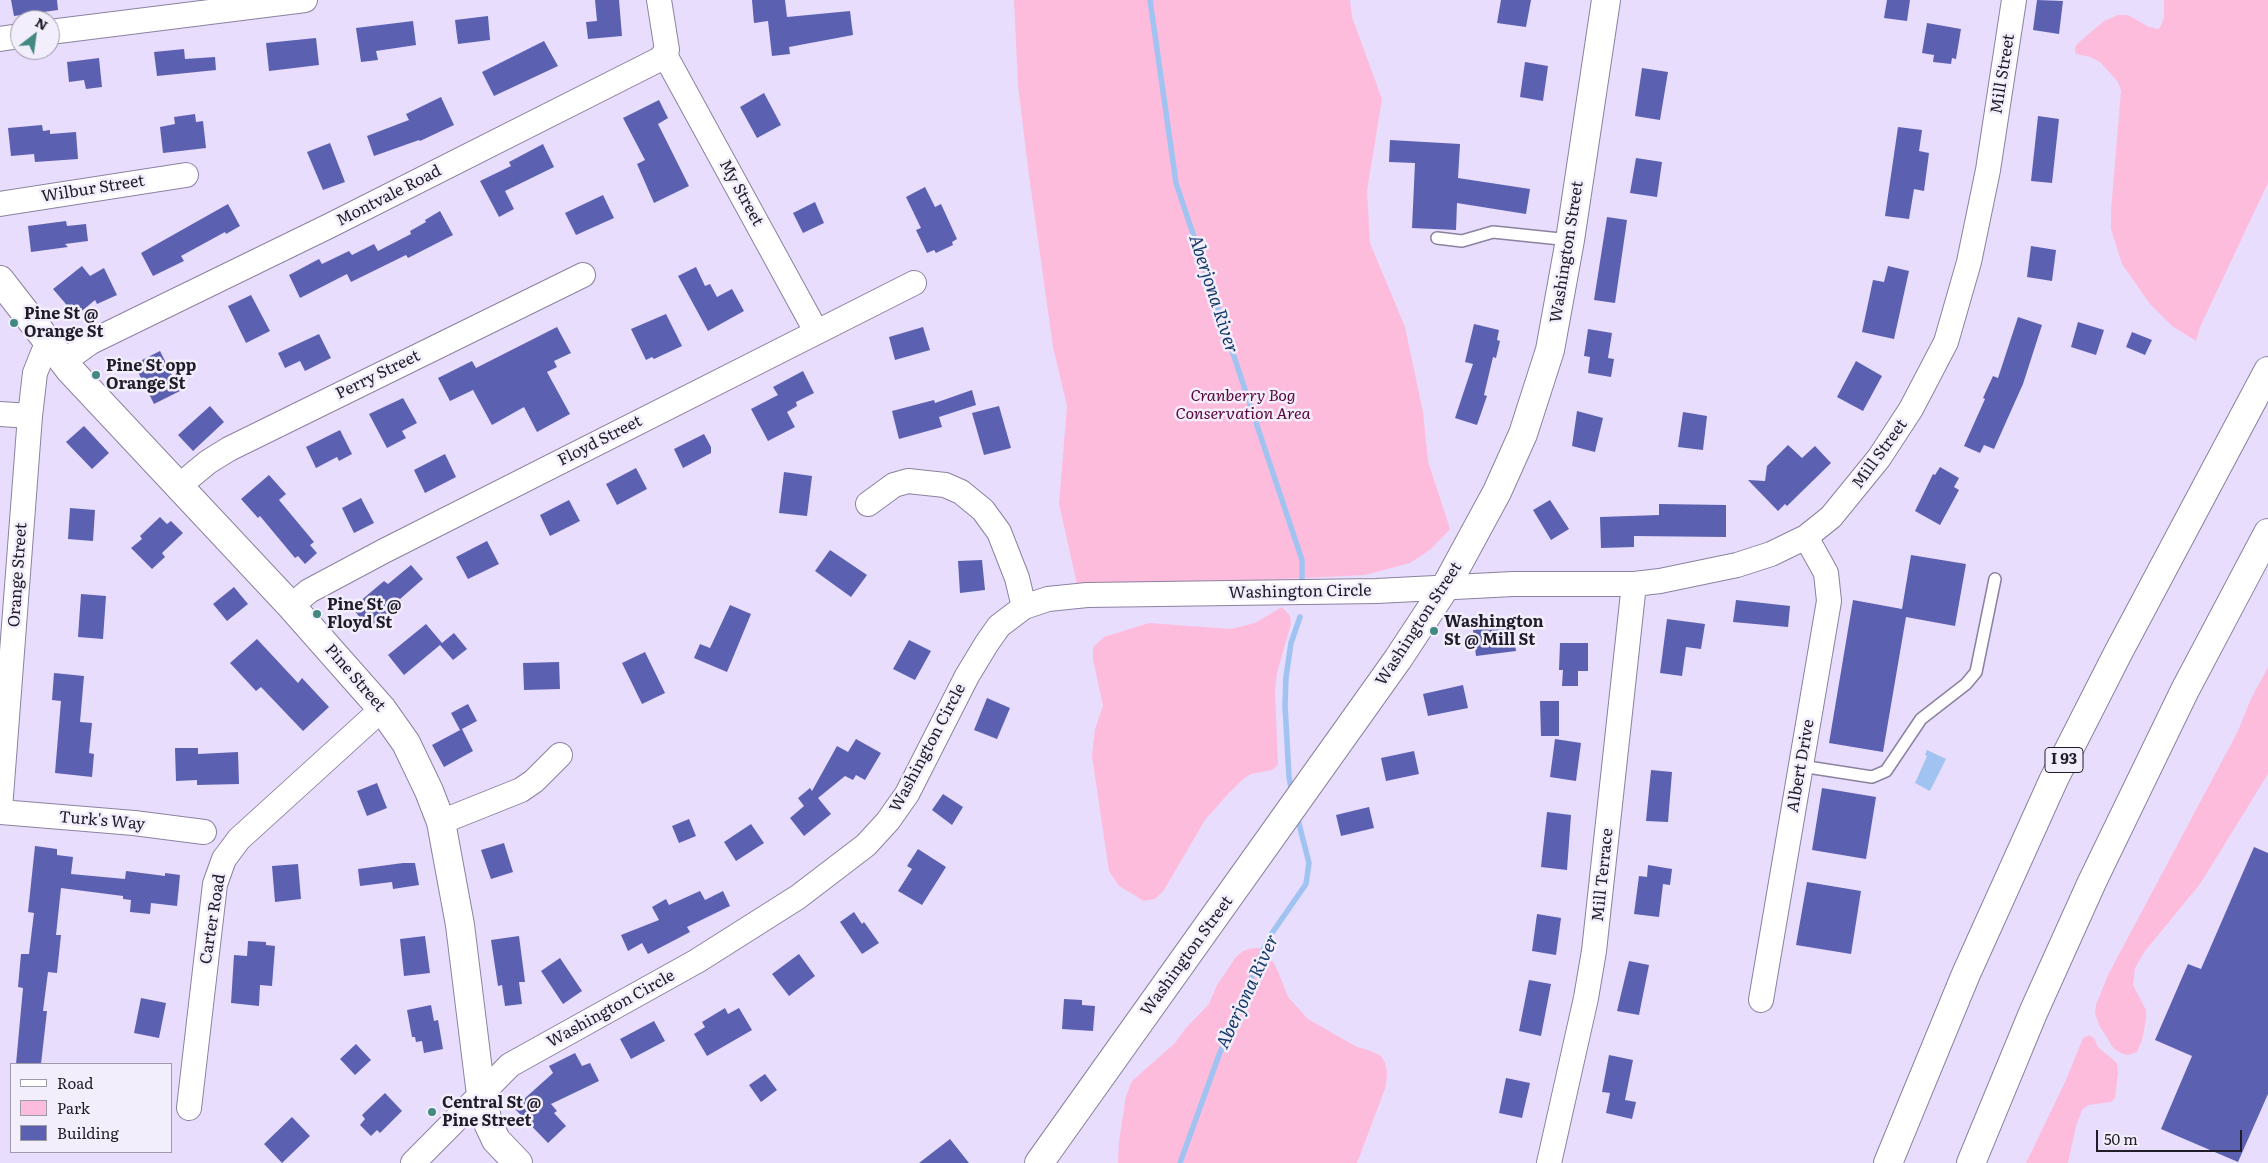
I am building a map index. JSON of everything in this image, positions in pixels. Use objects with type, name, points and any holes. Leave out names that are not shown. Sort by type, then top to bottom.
[{"type":"main road","name":"Washington Street","points":[[1038,1163],[1398,659],[1446,586],[1497,492],[1532,408],[1550,350],[1570,240],[1606,0]]},
{"type":"main road","name":"Pine Street","points":[[0,280],[56,353],[291,606],[382,708],[414,758],[441,822],[460,924],[481,1094]]},
{"type":"main road","name":"I 93","points":[[1888,1163],[1969,966],[2054,779],[2126,637],[2268,371]]},
{"type":"main road","points":[[1972,1163],[2033,1013],[2096,874],[2185,690],[2268,533]]},
{"type":"main road","points":[[481,1094],[492,1134],[518,1163]]},
{"type":"street","points":[[60,31],[305,0]]},
{"type":"street","points":[[659,0],[666,46],[664,55]]},
{"type":"street","name":"Mill Street","points":[[1446,586],[1634,584],[1660,581],[1736,565],[1771,554],[1806,538],[1831,517],[1882,454],[1928,380],[1946,342],[1964,280],[1988,170],[2014,0]]},
{"type":"street","name":"My Street","points":[[664,55],[742,193],[816,331]]},
{"type":"street","name":"Montvale Road","points":[[56,353],[83,346],[331,225],[660,59],[664,55]]},
{"type":"street","name":"Wilbur Street","points":[[0,204],[186,175]]},
{"type":"street","name":"Perry Street","points":[[179,486],[208,462],[229,449],[583,275]]},
{"type":"street","name":"Floyd Street","points":[[291,606],[309,591],[376,556],[816,331],[914,283]]},
{"type":"street","name":"Orange Street","points":[[0,810],[30,416],[36,373],[43,353],[56,353]]},
{"type":"street","points":[[0,414],[30,416]]},
{"type":"street","points":[[868,504],[894,485],[908,481],[945,485],[962,492],[984,510],[999,532],[1017,578],[1024,607]]},
{"type":"street","name":"Albert Drive","points":[[1761,1000],[1829,602],[1826,573],[1806,538]]},
{"type":"street","name":"Mill Terrace","points":[[1549,1163],[1586,998],[1594,951],[1634,584]]},
{"type":"street","name":"Washington Circle","points":[[413,1163],[481,1094],[517,1061],[697,961],[798,897],[866,845],[888,821],[907,794],[967,676],[987,643],[999,626],[1024,607],[1048,599],[1087,595],[1377,591],[1446,586]]},
{"type":"street","name":"Carter Road","points":[[189,1108],[215,884],[224,859],[239,839],[382,708]]},
{"type":"street","points":[[441,822],[521,790],[534,781],[560,755]]},
{"type":"street","name":"Turk's Way","points":[[0,810],[204,832]]},
{"type":"lane","points":[[1437,238],[1462,241],[1493,232],[1570,240]]},
{"type":"lane","points":[[1801,766],[1872,777],[1886,770],[1918,722],[1966,684],[1976,672],[1995,579]]},
{"type":"green space","name":"Cranberry Bog Conservation Area","points":[[1014,0],[1350,0],[1352,17],[1382,99],[1367,191],[1370,243],[1405,327],[1423,412],[1428,461],[1450,529],[1431,549],[1410,563],[1365,575],[1180,584],[1077,584],[1059,504],[1067,406],[1053,347],[1028,168],[1018,85]]},
{"type":"green space","points":[[2164,0],[2268,0],[2268,183],[2200,327],[2196,341],[2172,326],[2150,304],[2122,264],[2111,229],[2121,91],[2118,82],[2100,62],[2090,57],[2076,54],[2075,48],[2077,44],[2104,21],[2118,15],[2128,15],[2149,27],[2159,29],[2164,18]]},
{"type":"green space","points":[[1282,607],[1290,616],[1291,624],[1277,673],[1275,691],[1278,765],[1272,770],[1251,774],[1228,794],[1205,820],[1164,890],[1155,899],[1144,901],[1119,886],[1109,871],[1092,756],[1095,729],[1103,706],[1093,659],[1093,647],[1104,637],[1149,623],[1231,629],[1255,623]]},
{"type":"green space","points":[[2268,667],[2268,774],[2200,884],[2145,951],[2135,968],[2133,985],[2146,1010],[2146,1019],[2142,1040],[2137,1052],[2128,1055],[2123,1054],[2114,1049],[2100,1027],[2095,1014],[2096,1005],[2108,975],[2238,731],[2250,701]]},
{"type":"green space","points":[[1259,948],[1268,953],[1277,969],[1288,997],[1308,1019],[1355,1046],[1381,1056],[1385,1063],[1387,1072],[1386,1086],[1357,1163],[1118,1163],[1119,1141],[1126,1096],[1132,1081],[1175,1043],[1185,1029],[1209,1004],[1217,985],[1236,957],[1243,951]]},
{"type":"green space","points":[[2089,1035],[2094,1038],[2098,1047],[2117,1063],[2118,1073],[2115,1098],[2111,1102],[2088,1105],[2082,1110],[2076,1126],[2068,1163],[2026,1163],[2066,1080],[2083,1038]]},
{"type":"water","points":[[1927,750],[1946,759],[1930,791],[1915,783],[1927,756],[1925,755]]},
{"type":"building","points":[[11,0],[57,0],[58,10],[13,10]]},
{"type":"building","points":[[595,0],[619,0],[622,36],[588,39],[586,22],[597,21]]},
{"type":"building","points":[[752,0],[785,0],[787,17],[850,11],[853,35],[789,47],[790,54],[772,56],[768,21],[754,23]]},
{"type":"building","points":[[1501,0],[1531,0],[1526,27],[1497,23]]},
{"type":"building","points":[[1887,0],[1910,0],[1907,21],[1884,18]]},
{"type":"building","points":[[2037,0],[2063,1],[2059,34],[2033,30]]},
{"type":"building","points":[[488,16],[490,40],[458,44],[455,20]]},
{"type":"building","points":[[413,21],[416,45],[376,51],[378,60],[361,62],[356,28]]},
{"type":"building","points":[[1927,23],[1961,29],[1956,59],[1952,58],[1951,64],[1933,62],[1934,55],[1922,53]]},
{"type":"building","points":[[316,38],[319,65],[269,71],[266,43]]},
{"type":"building","points":[[544,41],[558,66],[494,96],[482,72]]},
{"type":"building","points":[[184,49],[185,59],[215,57],[216,70],[157,76],[154,52]]},
{"type":"building","points":[[99,58],[102,87],[86,89],[84,80],[69,82],[67,62]]},
{"type":"building","points":[[1525,62],[1548,66],[1543,101],[1520,97]]},
{"type":"building","points":[[1642,68],[1668,72],[1660,120],[1635,116]]},
{"type":"building","points":[[764,93],[781,125],[757,138],[740,107]]},
{"type":"building","points":[[441,97],[454,125],[420,141],[374,156],[367,136],[409,120],[406,114]]},
{"type":"building","points":[[659,100],[668,118],[658,124],[689,186],[654,203],[637,164],[645,160],[623,118]]},
{"type":"building","points":[[195,114],[196,122],[203,121],[206,148],[163,153],[160,127],[175,124],[174,117]]},
{"type":"building","points":[[2038,116],[2059,119],[2052,183],[2031,181]]},
{"type":"building","points":[[42,125],[43,131],[50,130],[50,134],[76,132],[78,159],[35,162],[34,154],[11,156],[8,128]]},
{"type":"building","points":[[1898,127],[1922,130],[1919,151],[1929,153],[1924,191],[1914,189],[1909,219],[1885,216]]},
{"type":"building","points":[[1390,140],[1460,144],[1458,178],[1530,189],[1526,214],[1457,203],[1456,230],[1412,228],[1415,163],[1389,162]]},
{"type":"building","points":[[330,143],[345,182],[323,190],[307,152]]},
{"type":"building","points":[[543,144],[554,167],[505,191],[514,209],[499,217],[480,181],[511,166],[509,162]]},
{"type":"building","points":[[1636,158],[1662,162],[1657,197],[1630,193]]},
{"type":"building","points":[[925,187],[935,207],[941,204],[957,239],[952,242],[953,245],[936,253],[934,250],[927,253],[916,230],[921,228],[906,197]]},
{"type":"building","points":[[603,195],[614,218],[576,235],[565,213]]},
{"type":"building","points":[[815,202],[824,223],[803,233],[793,213]]},
{"type":"building","points":[[228,204],[240,226],[181,256],[184,261],[153,276],[141,253]]},
{"type":"building","points":[[440,211],[453,235],[408,258],[406,255],[351,282],[347,274],[300,298],[289,275],[319,259],[322,264],[349,251],[352,255],[374,244],[378,251],[411,234],[410,231]]},
{"type":"building","points":[[1607,217],[1627,220],[1615,303],[1594,300]]},
{"type":"building","points":[[66,221],[67,226],[86,224],[88,241],[65,244],[68,247],[31,252],[28,226]]},
{"type":"building","points":[[2031,246],[2056,250],[2052,281],[2027,277]]},
{"type":"building","points":[[82,266],[90,276],[104,268],[117,295],[97,304],[95,300],[77,315],[53,289]]},
{"type":"building","points":[[1888,266],[1909,271],[1894,339],[1862,332],[1873,280],[1884,282]]},
{"type":"building","points":[[696,267],[705,286],[710,284],[717,297],[732,289],[744,311],[708,331],[678,276]]},
{"type":"building","points":[[251,295],[270,331],[246,343],[228,306]]},
{"type":"building","points":[[666,314],[682,346],[654,359],[652,357],[646,360],[631,329]]},
{"type":"building","points":[[2018,317],[2042,325],[2023,384],[1994,449],[1984,445],[1980,453],[1964,446],[1993,376],[1998,378]]},
{"type":"building","points":[[2078,322],[2104,330],[2096,355],[2071,347]]},
{"type":"building","points":[[1474,324],[1499,330],[1497,340],[1500,341],[1496,358],[1493,357],[1484,395],[1487,396],[1477,425],[1455,418],[1473,364],[1465,362]]},
{"type":"building","points":[[557,327],[571,353],[554,361],[557,367],[547,372],[570,414],[537,432],[524,407],[492,425],[473,390],[450,401],[438,378],[472,361],[476,368]]},
{"type":"building","points":[[923,327],[930,350],[895,360],[889,337]]},
{"type":"building","points":[[1588,329],[1612,333],[1608,358],[1614,359],[1611,377],[1588,373],[1590,357],[1584,356]]},
{"type":"building","points":[[2132,332],[2152,340],[2145,355],[2126,347]]},
{"type":"building","points":[[319,334],[331,358],[305,371],[300,361],[285,368],[278,353]]},
{"type":"building","points":[[160,351],[180,391],[154,404],[134,364]]},
{"type":"building","points":[[1856,361],[1882,376],[1863,411],[1837,397]]},
{"type":"building","points":[[803,371],[814,393],[796,402],[797,406],[787,412],[795,427],[768,441],[751,409],[778,395],[773,387]]},
{"type":"building","points":[[972,390],[976,405],[939,417],[942,427],[899,439],[892,411],[934,400],[935,403]]},
{"type":"building","points":[[403,398],[417,423],[402,431],[406,438],[387,448],[369,414]]},
{"type":"building","points":[[210,406],[224,422],[193,451],[178,435]]},
{"type":"building","points":[[999,406],[1011,448],[984,455],[972,413]]},
{"type":"building","points":[[1577,411],[1603,418],[1595,452],[1572,446]]},
{"type":"building","points":[[1683,412],[1707,416],[1703,450],[1678,447]]},
{"type":"building","points":[[84,426],[109,453],[92,469],[66,442]]},
{"type":"building","points":[[340,430],[352,454],[339,461],[337,457],[316,468],[306,447]]},
{"type":"building","points":[[704,434],[711,447],[711,453],[683,468],[674,449]]},
{"type":"building","points":[[1788,445],[1802,458],[1815,446],[1831,463],[1787,506],[1785,504],[1778,511],[1748,480],[1765,481],[1767,466]]},
{"type":"building","points":[[445,454],[456,477],[425,493],[414,470]]},
{"type":"building","points":[[1940,467],[1959,478],[1954,487],[1959,490],[1940,525],[1915,511],[1933,474],[1935,475]]},
{"type":"building","points":[[636,468],[647,489],[617,505],[606,484]]},
{"type":"building","points":[[784,472],[812,476],[807,516],[779,513]]},
{"type":"building","points":[[269,475],[286,494],[279,500],[314,542],[310,545],[317,553],[305,564],[298,556],[295,558],[260,516],[258,518],[241,499]]},
{"type":"building","points":[[361,498],[374,523],[354,533],[342,508]]},
{"type":"building","points":[[569,500],[580,521],[550,536],[540,515]]},
{"type":"building","points":[[1550,500],[1569,529],[1551,540],[1533,510]]},
{"type":"building","points":[[1659,504],[1726,505],[1726,537],[1634,536],[1634,547],[1601,548],[1600,517],[1659,515]]},
{"type":"building","points":[[70,508],[95,510],[93,541],[68,539]]},
{"type":"building","points":[[160,517],[167,524],[171,521],[183,533],[162,553],[165,557],[152,569],[131,548],[142,539],[140,536]]},
{"type":"building","points":[[487,541],[499,564],[468,579],[456,557]]},
{"type":"building","points":[[830,550],[867,575],[851,597],[815,571]]},
{"type":"building","points":[[1911,555],[1966,564],[1955,626],[1906,617],[1883,752],[1829,743],[1853,600],[1902,609]]},
{"type":"building","points":[[982,560],[985,590],[960,593],[958,561]]},
{"type":"building","points":[[411,565],[423,579],[400,599],[402,601],[369,628],[352,608],[384,581],[388,584]]},
{"type":"building","points":[[234,587],[248,604],[227,621],[213,604]]},
{"type":"building","points":[[81,594],[106,596],[103,639],[78,637]]},
{"type":"building","points":[[1736,600],[1790,606],[1788,627],[1733,622]]},
{"type":"building","points":[[730,605],[751,614],[727,672],[694,658],[700,644],[710,648]]},
{"type":"building","points":[[1667,619],[1705,624],[1701,649],[1686,647],[1682,676],[1660,673]]},
{"type":"building","points":[[426,624],[442,643],[454,633],[467,649],[453,660],[440,645],[404,675],[388,655]]},
{"type":"building","points":[[1512,625],[1516,651],[1476,656],[1473,630]]},
{"type":"building","points":[[257,639],[298,683],[302,678],[329,707],[303,731],[261,687],[256,691],[230,663]]},
{"type":"building","points":[[909,640],[931,651],[915,680],[893,669]]},
{"type":"building","points":[[1560,643],[1588,643],[1588,671],[1578,671],[1578,686],[1562,686],[1563,670],[1559,670]]},
{"type":"building","points":[[645,652],[665,693],[642,704],[622,663]]},
{"type":"building","points":[[559,662],[560,689],[524,690],[523,663]]},
{"type":"building","points":[[54,673],[84,676],[80,722],[92,723],[89,753],[94,754],[92,777],[55,773],[61,701],[52,700]]},
{"type":"building","points":[[1463,685],[1468,708],[1428,716],[1423,694]]},
{"type":"building","points":[[987,698],[1010,708],[997,739],[974,730]]},
{"type":"building","points":[[1540,701],[1559,701],[1559,736],[1541,736]]},
{"type":"building","points":[[468,704],[477,721],[460,730],[451,713]]},
{"type":"building","points":[[462,729],[473,751],[444,767],[432,745]]},
{"type":"building","points":[[856,739],[881,753],[865,780],[856,775],[853,780],[845,776],[818,798],[831,814],[804,836],[790,818],[804,806],[798,798],[810,788],[812,791],[837,746],[848,752]]},
{"type":"building","points":[[1555,739],[1581,743],[1576,781],[1550,777]]},
{"type":"building","points":[[175,748],[198,748],[198,754],[238,752],[239,784],[197,785],[197,780],[176,781]]},
{"type":"building","points":[[1414,751],[1419,774],[1386,781],[1381,758]]},
{"type":"building","points":[[1651,770],[1672,772],[1668,822],[1646,821]]},
{"type":"building","points":[[377,783],[387,808],[367,816],[357,791]]},
{"type":"building","points":[[1822,788],[1876,797],[1866,859],[1812,850]]},
{"type":"building","points":[[943,794],[963,807],[952,825],[932,810]]},
{"type":"building","points":[[1369,807],[1374,828],[1341,836],[1336,815]]},
{"type":"building","points":[[1547,812],[1571,815],[1567,870],[1541,867]]},
{"type":"building","points":[[689,819],[696,836],[679,843],[672,826]]},
{"type":"building","points":[[751,824],[764,843],[736,861],[724,842]]},
{"type":"building","points":[[504,843],[513,872],[491,879],[481,850]]},
{"type":"building","points":[[35,846],[57,849],[57,855],[73,857],[71,874],[125,879],[126,871],[165,876],[165,873],[180,875],[177,906],[151,903],[150,914],[130,912],[131,900],[123,899],[123,896],[61,888],[56,935],[61,935],[57,973],[48,972],[43,1011],[47,1011],[41,1063],[16,1063],[23,988],[18,987],[21,954],[29,954],[34,913],[28,912]]},
{"type":"building","points":[[2254,847],[2268,853],[2268,1094],[2238,1162],[2161,1129],[2192,1056],[2155,1040],[2188,964],[2201,969]]},
{"type":"building","points":[[918,849],[946,867],[922,905],[898,891],[912,869],[907,866]]},
{"type":"building","points":[[415,863],[419,885],[393,889],[392,882],[360,886],[358,869]]},
{"type":"building","points":[[298,864],[301,899],[275,902],[272,866]]},
{"type":"building","points":[[1648,865],[1672,869],[1670,885],[1663,884],[1659,917],[1634,914],[1639,876],[1647,877]]},
{"type":"building","points":[[1807,882],[1861,891],[1851,954],[1796,945]]},
{"type":"building","points":[[700,891],[705,900],[723,891],[730,906],[687,927],[690,932],[648,954],[642,943],[628,951],[621,935],[659,920],[652,907],[666,899],[669,905]]},
{"type":"building","points":[[854,912],[862,924],[864,922],[879,943],[862,954],[840,922]]},
{"type":"building","points":[[1537,914],[1561,918],[1556,955],[1532,951]]},
{"type":"building","points":[[425,936],[430,973],[404,976],[400,939]]},
{"type":"building","points":[[519,936],[525,982],[519,982],[522,1004],[505,1006],[502,985],[498,986],[491,940]]},
{"type":"building","points":[[248,941],[266,942],[266,945],[275,946],[272,986],[260,985],[259,1006],[231,1003],[234,955],[247,956]]},
{"type":"building","points":[[799,954],[815,976],[789,996],[772,974]]},
{"type":"building","points":[[560,958],[582,991],[563,1004],[541,971]]},
{"type":"building","points":[[1629,961],[1649,965],[1639,1015],[1617,1011]]},
{"type":"building","points":[[1529,980],[1551,984],[1541,1036],[1519,1031]]},
{"type":"building","points":[[141,998],[166,1003],[159,1038],[134,1033]]},
{"type":"building","points":[[1064,999],[1082,1000],[1082,1005],[1095,1006],[1093,1031],[1062,1029]]},
{"type":"building","points":[[431,1005],[434,1021],[438,1020],[443,1049],[424,1053],[422,1041],[416,1042],[415,1037],[412,1037],[407,1010]]},
{"type":"building","points":[[725,1008],[728,1014],[739,1008],[752,1030],[707,1056],[694,1034],[705,1027],[702,1022]]},
{"type":"building","points":[[654,1021],[665,1041],[631,1059],[620,1039]]},
{"type":"building","points":[[356,1044],[371,1060],[355,1075],[340,1059]]},
{"type":"building","points":[[575,1053],[582,1066],[590,1063],[599,1081],[551,1104],[557,1111],[554,1113],[566,1126],[548,1143],[514,1108],[553,1073],[549,1066]]},
{"type":"building","points":[[1609,1055],[1633,1060],[1625,1100],[1636,1102],[1632,1119],[1606,1113],[1610,1093],[1602,1092]]},
{"type":"building","points":[[765,1074],[777,1090],[761,1102],[749,1085]]},
{"type":"building","points":[[1506,1078],[1530,1083],[1522,1118],[1499,1113]]},
{"type":"building","points":[[385,1093],[402,1111],[380,1133],[377,1130],[371,1136],[360,1125],[365,1119],[362,1115]]},
{"type":"building","points":[[292,1117],[310,1136],[282,1163],[264,1144]]},
{"type":"building","points":[[950,1139],[969,1163],[919,1163]]},
{"type":"waterway","name":"Aberjona River","points":[[1150,0],[1176,183],[1302,560],[1302,582]]},
{"type":"waterway","name":"Aberjona River","points":[[1292,793],[1289,777],[1285,705],[1286,677],[1291,643],[1300,617]]},
{"type":"waterway","name":"Aberjona River","points":[[1180,1163],[1219,1055],[1263,950],[1272,933],[1306,884],[1309,863],[1297,816]]},
{"type":"place","name":"Pine St @ Orange St","points":[[14,323]]},
{"type":"place","name":"Pine St opp Orange St","points":[[96,375]]},
{"type":"place","name":"Pine St @ Floyd St","points":[[317,614]]},
{"type":"place","name":"Washington St @ Mill St","points":[[1434,631]]},
{"type":"place","name":"Central St @ Pine Street","points":[[432,1112]]}]
